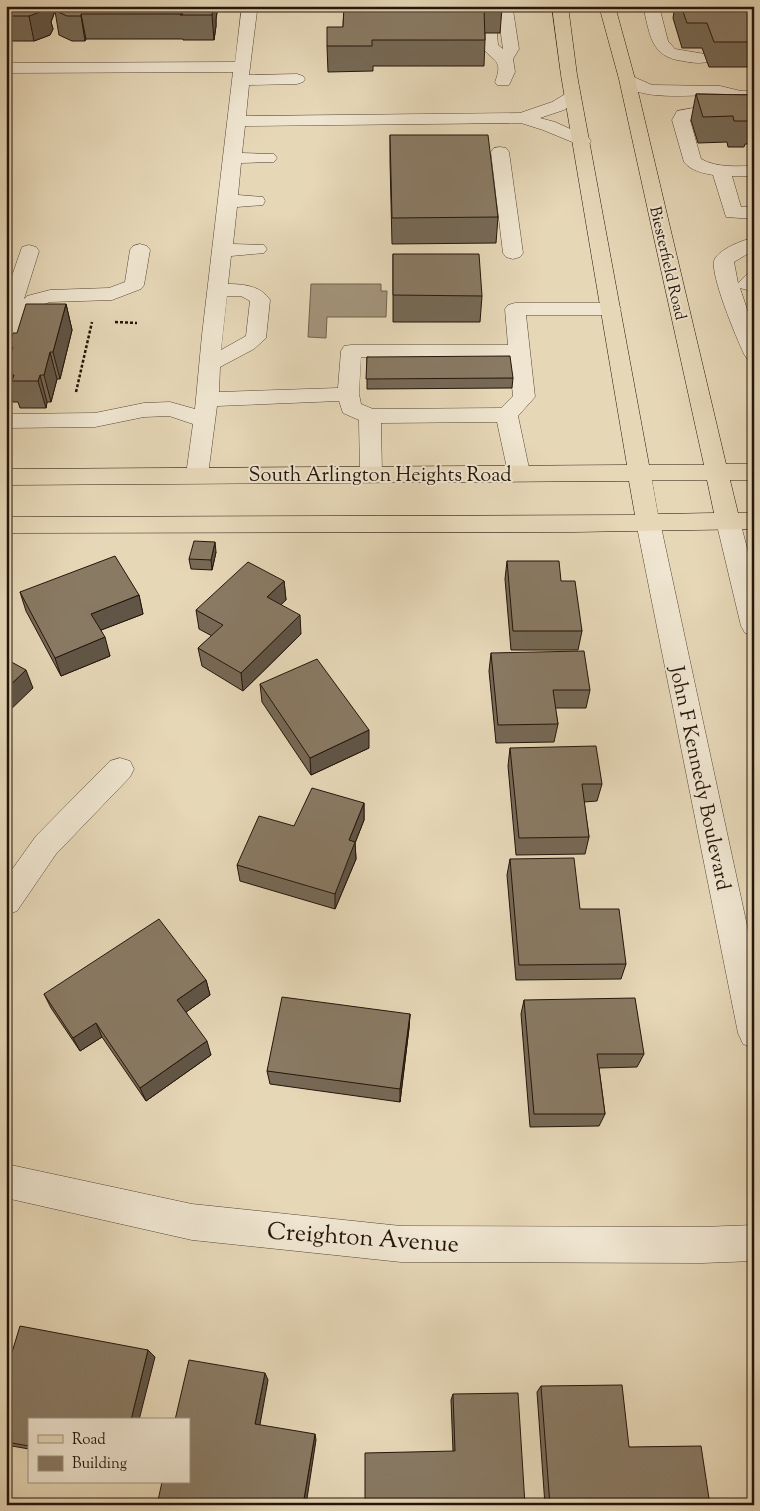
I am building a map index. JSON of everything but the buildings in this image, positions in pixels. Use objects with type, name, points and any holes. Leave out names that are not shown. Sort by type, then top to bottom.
[{"type":"main road","points":[[560,6],[573,97],[648,522]]},
{"type":"main road","name":"Biesterfield Road","points":[[607,6],[627,79],[728,521]]},
{"type":"main road","name":"South Arlington Heights Road","points":[[6,477],[197,474],[754,472]]},
{"type":"main road","points":[[6,525],[754,521]]},
{"type":"street","points":[[197,474],[208,398],[227,201],[234,158],[241,73],[250,7],[281,6]]},
{"type":"street","points":[[487,6],[498,18],[507,72],[503,82]]},
{"type":"street","points":[[500,6],[505,10],[511,49],[505,59]]},
{"type":"street","points":[[651,6],[661,45],[670,55],[684,58],[705,58]]},
{"type":"street","points":[[489,34],[490,47],[505,59]]},
{"type":"street","points":[[6,68],[241,73],[297,79]]},
{"type":"street","points":[[627,79],[640,87],[652,90],[720,91],[748,96]]},
{"type":"street","points":[[636,120],[643,109],[655,104],[724,102],[748,96]]},
{"type":"street","points":[[522,118],[558,106],[573,97]]},
{"type":"street","points":[[754,114],[699,112],[683,115],[681,120],[693,162],[704,168],[721,171],[754,171]]},
{"type":"street","points":[[236,121],[522,118],[549,126],[582,141]]},
{"type":"street","points":[[500,152],[513,254]]},
{"type":"street","points":[[234,158],[268,158]]},
{"type":"street","points":[[721,171],[733,213],[754,213]]},
{"type":"street","points":[[227,201],[256,201]]},
{"type":"street","points":[[753,347],[740,322],[725,272],[724,260],[746,245],[754,244]]},
{"type":"street","points":[[223,250],[257,249]]},
{"type":"street","points":[[6,372],[22,314],[34,300],[50,296],[112,294],[134,285],[140,250]]},
{"type":"street","points":[[6,327],[28,251]]},
{"type":"street","points":[[754,255],[742,263],[740,269],[741,276],[750,281],[754,310]]},
{"type":"street","points":[[211,363],[247,345],[256,338],[260,300],[254,294],[245,290],[219,290]]},
{"type":"street","points":[[518,351],[351,351],[348,394],[351,408],[370,416],[508,415],[524,397],[515,309],[611,309]]},
{"type":"street","points":[[208,398],[299,397],[348,394]]},
{"type":"street","points":[[6,422],[95,420],[144,410],[170,410],[204,420]]},
{"type":"street","points":[[508,415],[519,473]]},
{"type":"street","points":[[370,416],[371,474]]},
{"type":"street","points":[[728,521],[754,626]]},
{"type":"street","name":"John F Kennedy Boulevard","points":[[648,522],[754,1034]]},
{"type":"street","points":[[6,902],[46,845],[120,769]]},
{"type":"street","name":"Creighton Avenue","points":[[6,1181],[192,1222],[401,1244],[754,1244]]},
{"type":"path","points":[[69,421],[91,322],[101,322]]},
{"type":"path","points":[[110,322],[137,322]]},
{"type":"shaded area","points":[[311,284],[381,284],[381,291],[387,291],[386,317],[327,317],[326,338],[308,337]]}]
